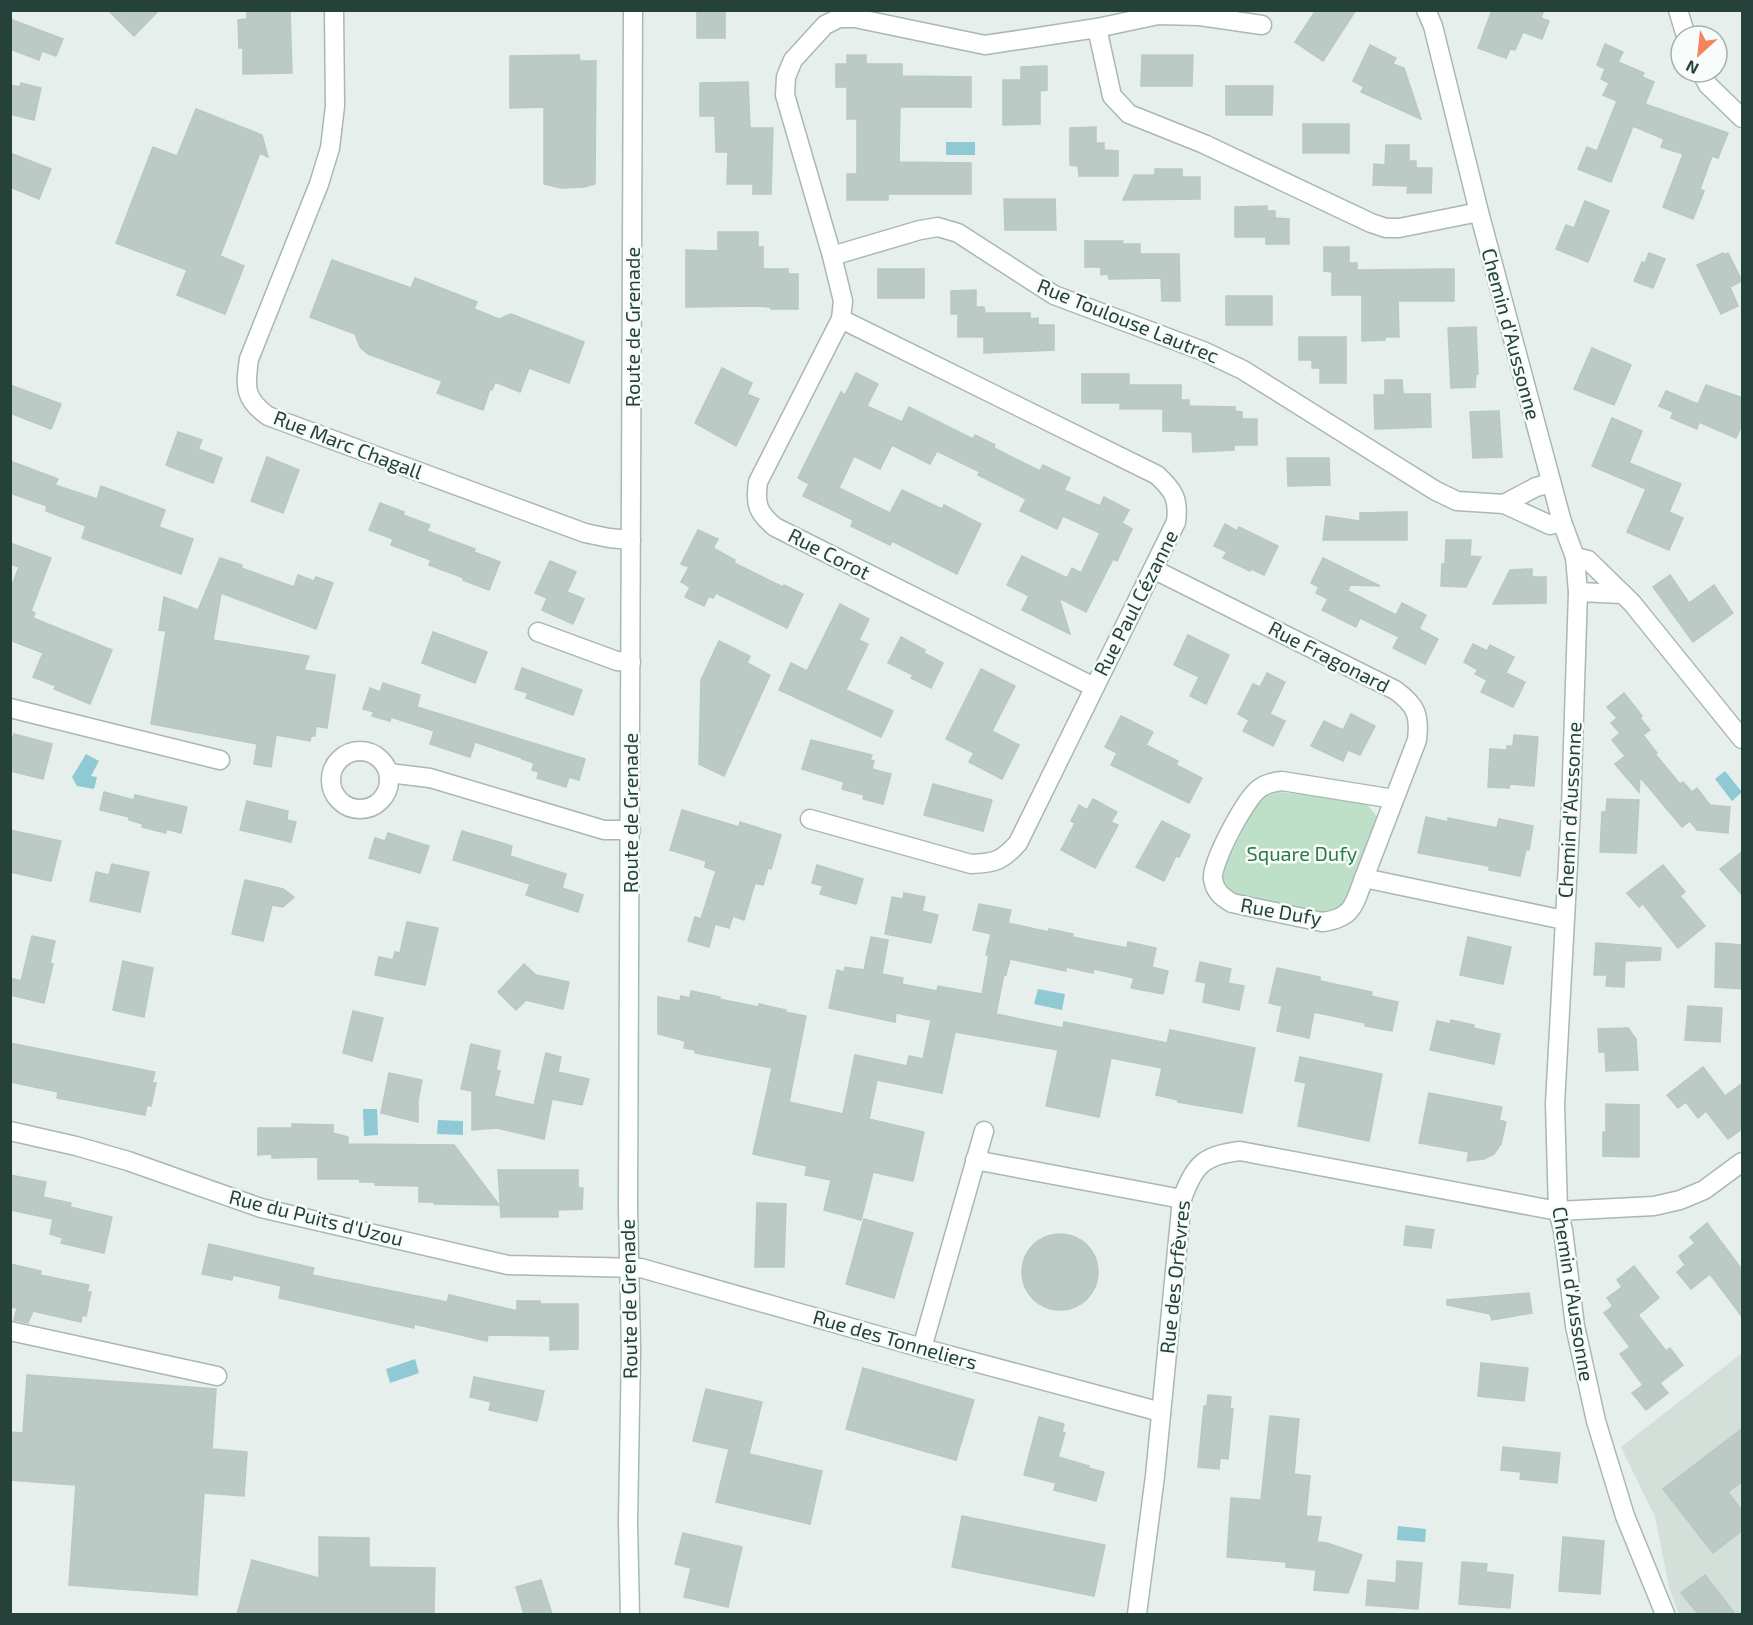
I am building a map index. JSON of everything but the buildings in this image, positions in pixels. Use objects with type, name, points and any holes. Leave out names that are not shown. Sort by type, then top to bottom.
[{"type":"street","name":"Rue Marc Chagall","points":[[334,10],[335,106],[330,148],[319,184],[249,359],[246,380],[252,402],[268,416],[585,533],[632,540]]},
{"type":"street","name":"Route de Grenade","points":[[630,1614],[628,1522],[631,1350],[629,1268],[633,10]]},
{"type":"street","name":"Chemin d'Aussonne","points":[[1426,10],[1433,26],[1479,212],[1551,483],[1575,557],[1578,592],[1571,808],[1555,1104],[1558,1211],[1563,1230],[1575,1326],[1596,1421],[1625,1516],[1665,1614]]},
{"type":"street","points":[[841,319],[843,301],[832,256],[786,95],[786,77],[792,60],[825,26],[838,18],[855,18],[986,45],[1097,28],[1158,15],[1200,16],[1262,25]]},
{"type":"street","points":[[1097,28],[1112,96],[1129,114],[1204,144],[1386,228],[1399,228],[1479,212]]},
{"type":"street","points":[[1707,84],[1743,118]]},
{"type":"street","name":"Rue Toulouse Lautrec","points":[[832,256],[920,230],[938,227],[958,232],[1054,295],[1203,351],[1243,370],[1436,491],[1457,501],[1504,504],[1550,525],[1562,522]]},
{"type":"street","name":"Rue Paul Cézanne","points":[[810,819],[971,864],[990,863],[1005,857],[1018,843],[1153,569],[1176,522],[1178,504],[1170,487],[1157,475],[841,319]]},
{"type":"street","name":"Rue Corot","points":[[841,319],[758,482],[756,499],[762,516],[775,527],[1094,687]]},
{"type":"street","points":[[1504,504],[1536,487],[1551,483]]},
{"type":"street","points":[[1575,557],[1588,560],[1623,594],[1743,739]]},
{"type":"street","name":"Rue Fragonard","points":[[1153,569],[1395,690],[1408,700],[1416,712],[1419,724],[1417,740],[1364,878]]},
{"type":"street","points":[[1578,592],[1623,594]]},
{"type":"street","points":[[538,632],[617,661],[631,662]]},
{"type":"street","points":[[10,708],[220,760]]},
{"type":"street","points":[[389,772],[430,778],[604,830],[631,830]]},
{"type":"street","name":"Rue Dufy","points":[[1364,878],[1354,905],[1346,915],[1322,922],[1232,903],[1220,896],[1214,887],[1212,876],[1216,862],[1248,800],[1258,788],[1269,783],[1282,781],[1394,799]]},
{"type":"street","points":[[1364,878],[1564,920]]},
{"type":"street","name":"Rue du Puits d'Uzou","points":[[10,1131],[128,1161],[261,1208],[508,1265],[629,1268]]},
{"type":"street","points":[[922,1348],[984,1131]]},
{"type":"street","name":"Rue des Orfèvres","points":[[1137,1614],[1155,1476],[1182,1199],[1189,1178],[1200,1165],[1218,1154],[1240,1151],[1558,1211],[1654,1206],[1680,1200],[1704,1190],[1743,1162]]},
{"type":"street","points":[[975,1160],[1182,1199]]},
{"type":"street","name":"Rue des Tonneliers","points":[[629,1268],[648,1270],[922,1348],[1161,1412]]},
{"type":"street","points":[[10,1331],[217,1376]]},
{"type":"shaded area","points":[[1742,1353],[1742,1614],[1679,1614],[1670,1591],[1655,1517],[1621,1447]]},
{"type":"green space","name":"Square Dufy","points":[[1278,792],[1365,802],[1379,819],[1348,900],[1330,915],[1238,899],[1223,885],[1225,866],[1259,798]]},
{"type":"water","points":[[946,142],[975,142],[975,155],[946,155]]},
{"type":"water","points":[[86,754],[99,761],[91,776],[97,777],[94,789],[77,786],[72,777]]},
{"type":"water","points":[[1725,771],[1742,792],[1732,801],[1715,779]]},
{"type":"water","points":[[1038,989],[1065,994],[1062,1010],[1034,1004]]},
{"type":"water","points":[[363,1109],[377,1109],[378,1135],[364,1136]]},
{"type":"water","points":[[438,1120],[463,1121],[463,1135],[437,1134]]},
{"type":"water","points":[[415,1359],[419,1373],[390,1383],[386,1369]]},
{"type":"water","points":[[1398,1526],[1426,1529],[1425,1542],[1397,1540]]}]
